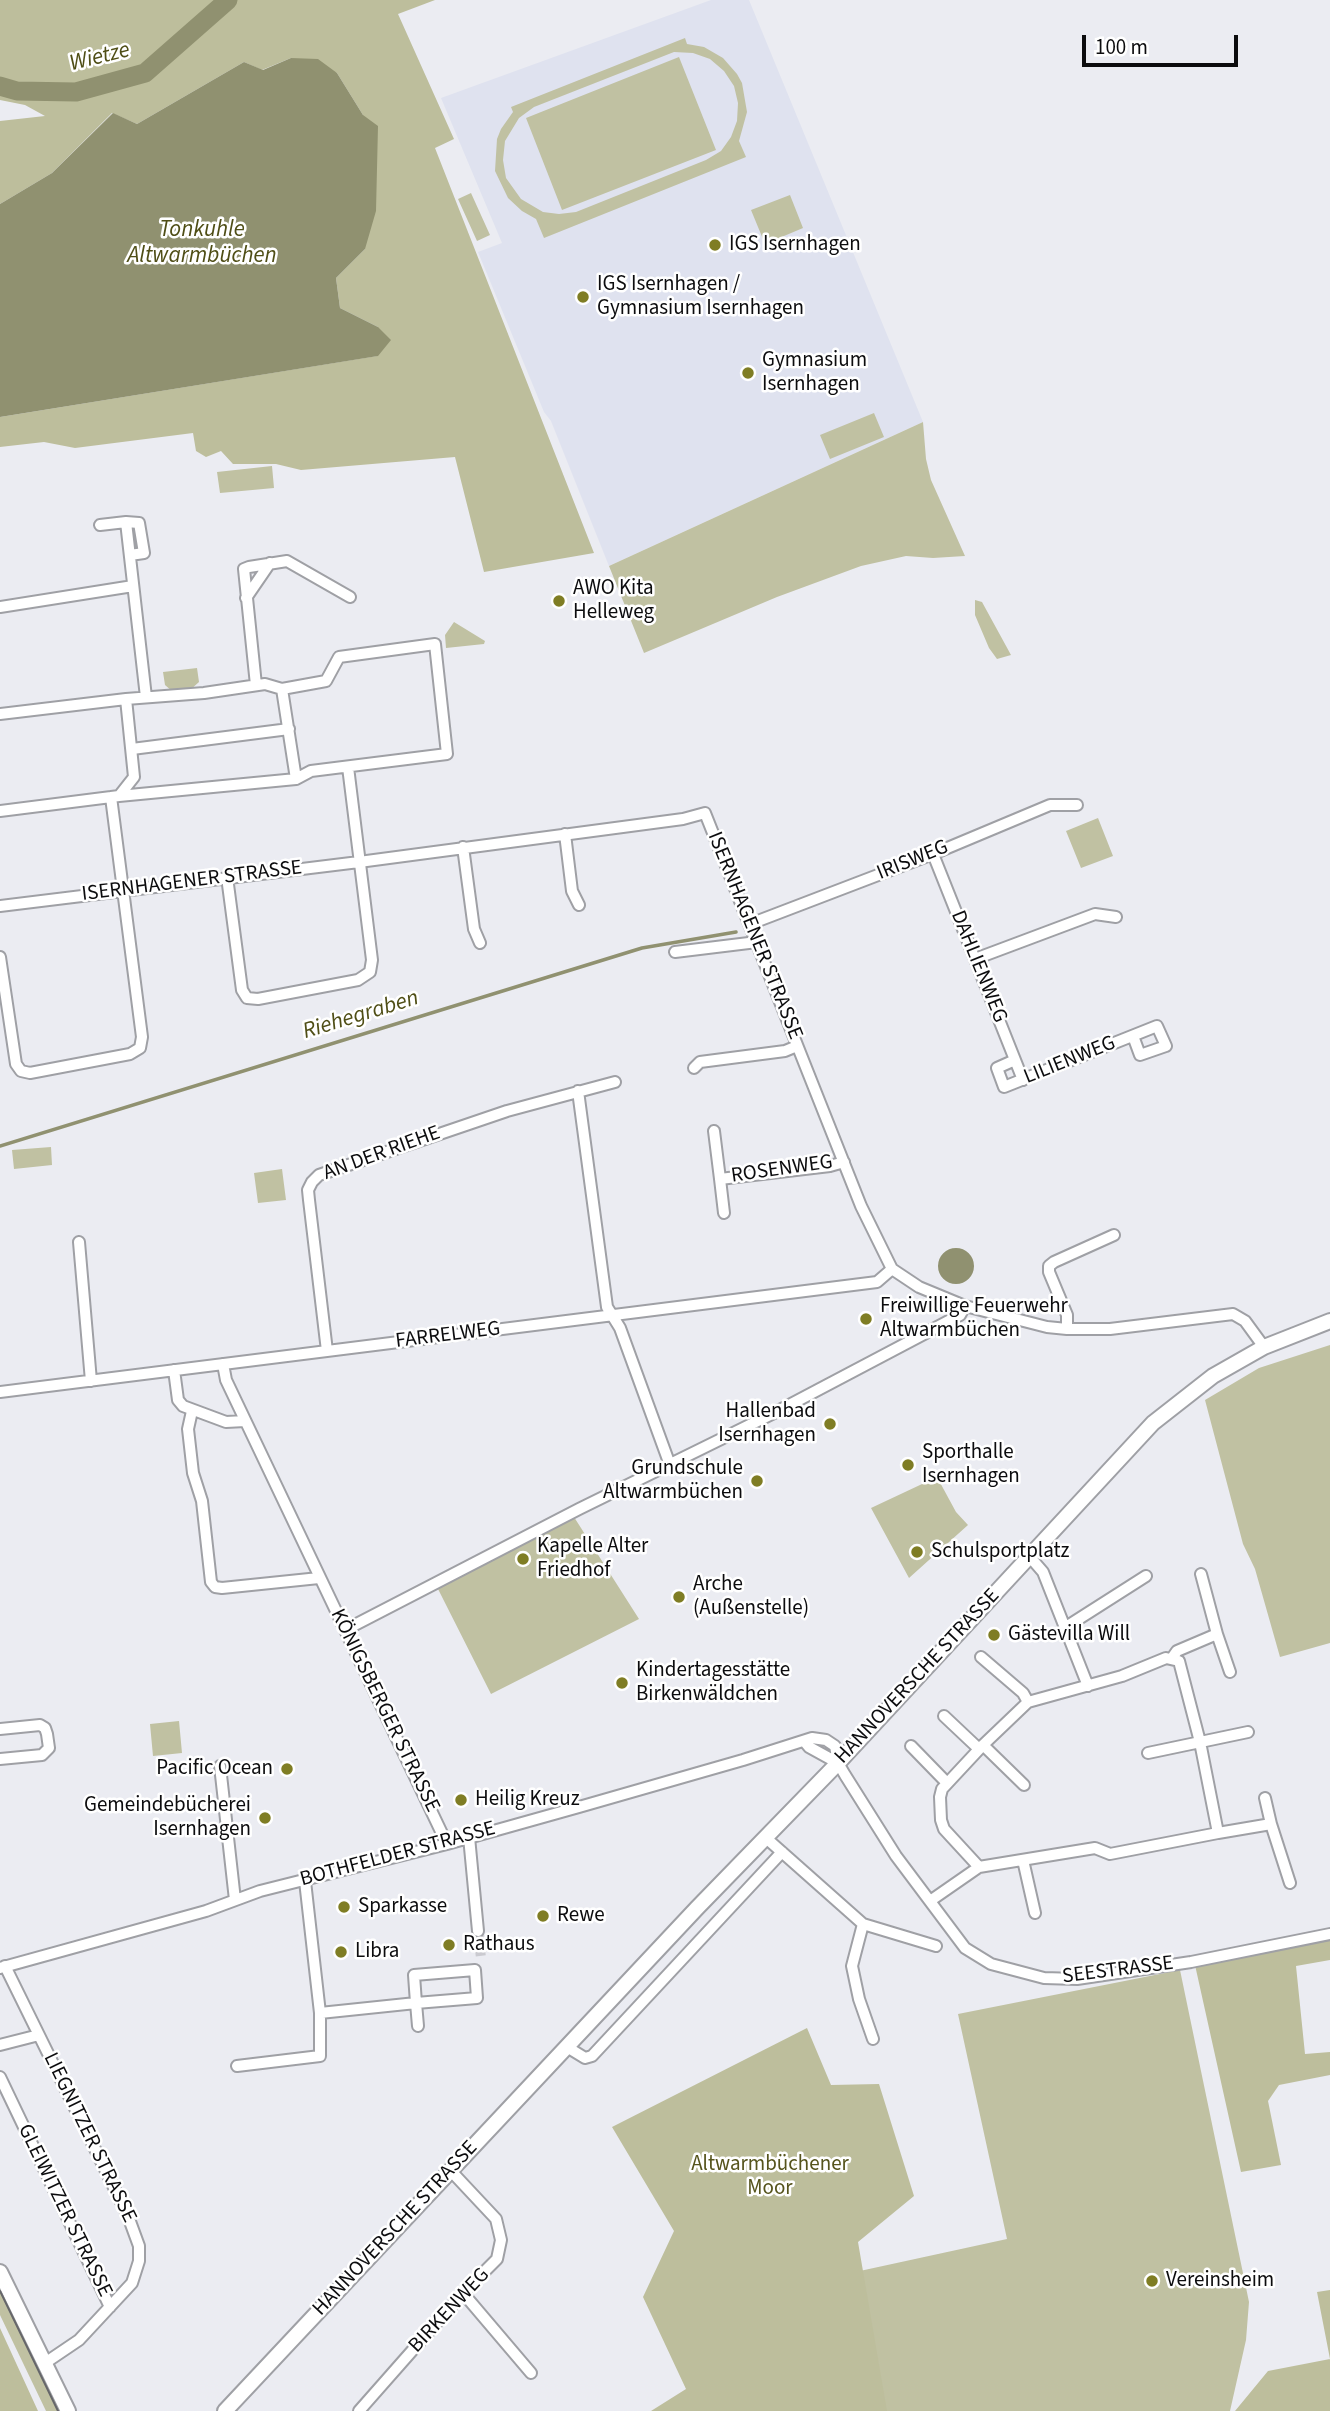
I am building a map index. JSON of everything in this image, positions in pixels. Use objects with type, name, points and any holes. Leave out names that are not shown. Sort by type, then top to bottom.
[{"type":"main road","name":"HANNOVERSCHE STRASSE","points":[[225,2411],[697,1908],[838,1763],[1153,1423],[1213,1376],[1264,1347],[1330,1321]]},
{"type":"main road","points":[[0,2272],[68,2411]]},
{"type":"street","points":[[100,525],[139,523],[144,553],[130,555],[146,697]]},
{"type":"street","points":[[256,685],[244,569],[287,561],[350,597]]},
{"type":"street","points":[[246,598],[270,564]]},
{"type":"street","points":[[0,607],[133,586]]},
{"type":"street","points":[[0,714],[265,684],[282,689],[326,681],[339,657],[435,644],[447,754],[311,771],[296,779],[0,811]]},
{"type":"street","points":[[282,689],[296,779]]},
{"type":"street","points":[[0,957],[16,1064],[21,1072],[30,1073],[130,1054],[140,1048],[142,1037],[123,891],[115,797],[135,777],[127,699]]},
{"type":"street","points":[[132,750],[289,729]]},
{"type":"street","points":[[227,877],[242,990],[247,998],[258,999],[358,980],[370,972],[372,960],[348,767]]},
{"type":"street","name":"IRISWEG","points":[[750,925],[1050,805],[1077,806]]},
{"type":"street","name":"ISERNHAGENER STRASSE","points":[[0,906],[359,862],[683,819],[705,813],[844,1162],[874,1235],[892,1269],[919,1287],[965,1306],[1067,1329],[1110,1329],[1233,1314],[1245,1321],[1264,1347]]},
{"type":"street","points":[[565,834],[572,891],[579,905]]},
{"type":"street","points":[[463,847],[474,929],[480,943]]},
{"type":"street","name":"DAHLIENWEG","points":[[933,853],[1023,1080]]},
{"type":"street","points":[[975,960],[1095,914],[1116,917]]},
{"type":"street","points":[[675,952],[757,942]]},
{"type":"street","name":"LILIENWEG","points":[[1015,1060],[997,1068],[1004,1087],[1133,1036]]},
{"type":"street","points":[[694,1068],[700,1062],[785,1051],[797,1046]]},
{"type":"street","name":"AN DER RIEHE","points":[[327,1351],[308,1190],[319,1175],[507,1111],[615,1082]]},
{"type":"street","points":[[578,1091],[607,1307],[620,1328],[670,1465]]},
{"type":"street","name":"ROSENWEG","points":[[714,1131],[724,1213]]},
{"type":"street","name":"ROSENWEG","points":[[720,1179],[844,1162]]},
{"type":"street","points":[[1067,1329],[1067,1315],[1049,1266],[1114,1235]]},
{"type":"street","points":[[79,1242],[91,1381]]},
{"type":"street","name":"FARRELWEG","points":[[0,1392],[877,1282],[892,1269]]},
{"type":"street","points":[[345,1630],[579,1509],[776,1412],[960,1315],[965,1306]]},
{"type":"street","name":"KÖNIGSBERGER STRASSE","points":[[223,1364],[226,1380],[245,1421],[447,1844]]},
{"type":"street","points":[[174,1370],[178,1400],[192,1411],[226,1422],[245,1421]]},
{"type":"street","points":[[192,1411],[188,1429],[193,1473],[202,1501],[211,1582],[215,1587],[222,1588],[319,1578]]},
{"type":"street","points":[[1030,1557],[1043,1572],[1088,1686]]},
{"type":"street","points":[[1201,1574],[1230,1672]]},
{"type":"street","points":[[1066,1627],[1146,1576]]},
{"type":"street","points":[[1172,1658],[1177,1651],[1217,1634]]},
{"type":"street","points":[[981,1657],[1023,1693],[1028,1702]]},
{"type":"street","points":[[979,1867],[944,1829],[940,1797],[947,1783],[1028,1702],[1122,1676],[1166,1658],[1179,1661],[1200,1742],[1218,1833]]},
{"type":"street","points":[[944,1716],[1024,1786]]},
{"type":"street","points":[[0,1729],[40,1725],[45,1728],[49,1748],[42,1755],[0,1759]]},
{"type":"street","points":[[1148,1753],[1248,1732]]},
{"type":"street","name":"BOTHFELDER STRASSE","points":[[3,1967],[206,1911],[260,1891],[447,1844],[804,1741],[809,1747],[838,1763]]},
{"type":"street","points":[[911,1746],[947,1783]]},
{"type":"street","name":"SEESTRASSE","points":[[838,1763],[896,1856],[965,1948],[990,1964],[1044,1978],[1077,1979],[1116,1971],[1191,1962],[1330,1934]]},
{"type":"street","points":[[220,1766],[234,1900]]},
{"type":"street","points":[[1265,1798],[1290,1883]]},
{"type":"street","points":[[930,1901],[979,1867],[1095,1848],[1110,1854],[1272,1824]]},
{"type":"street","points":[[469,1837],[478,1931]]},
{"type":"street","points":[[766,1839],[863,1924],[936,1946]]},
{"type":"street","points":[[567,2047],[585,2059],[592,2056],[782,1852]]},
{"type":"street","points":[[1023,1860],[1035,1913]]},
{"type":"street","points":[[237,2066],[320,2056],[320,2013],[306,1881]]},
{"type":"street","points":[[863,1924],[852,1966],[859,1999],[873,2039]]},
{"type":"street","points":[[320,2013],[477,1998],[475,1970],[481,1958]]},
{"type":"street","name":"LIEGNITZER STRASSE","points":[[3,1967],[128,2216],[139,2246],[139,2261],[132,2283],[79,2340],[45,2363]]},
{"type":"street","points":[[418,2026],[414,1975],[475,1970]]},
{"type":"street","points":[[0,2045],[39,2035]]},
{"type":"street","name":"GLEIWITZER STRASSE","points":[[0,2077],[110,2307]]},
{"type":"street","name":"BIRKENWEG","points":[[359,2411],[463,2293],[497,2259],[501,2240],[496,2219],[451,2171]]},
{"type":"street","points":[[463,2293],[531,2373]]},
{"type":"shaded area","points":[[711,0],[749,0],[923,422],[609,566],[551,421],[544,412],[478,252],[502,243],[441,98]]},
{"type":"shaded area","points":[[685,38],[687,44],[704,47],[723,58],[742,83],[747,112],[739,141],[746,157],[544,238],[536,219],[508,198],[495,171],[497,139],[513,112],[511,107]],"holes":[[[674,52],[693,53],[710,59],[724,71],[734,86],[738,103],[737,121],[731,137],[721,151],[706,160],[576,212],[543,212],[521,199],[506,178],[503,160],[505,141],[519,118],[534,107]]]},
{"type":"shaded area","points":[[679,57],[716,150],[562,210],[526,118]]},
{"type":"shaded area","points":[[471,193],[490,235],[477,241],[458,199]]},
{"type":"shaded area","points":[[790,195],[803,228],[765,244],[751,210]]},
{"type":"shaded area","points":[[874,413],[884,437],[830,459],[820,435]]},
{"type":"shaded area","points":[[923,422],[931,480],[965,556],[906,556],[861,566],[777,597],[644,653],[609,566]]},
{"type":"shaded area","points":[[272,466],[274,488],[220,493],[217,472]]},
{"type":"shaded area","points":[[975,600],[982,602],[1011,655],[997,659],[989,648],[975,615]]},
{"type":"shaded area","points":[[454,622],[485,641],[484,644],[446,648],[445,635]]},
{"type":"shaded area","points":[[197,668],[199,682],[189,691],[173,692],[165,685],[163,672]]},
{"type":"shaded area","points":[[1098,818],[1113,856],[1081,868],[1066,831]]},
{"type":"shaded area","points":[[51,1147],[52,1165],[14,1169],[12,1150]]},
{"type":"shaded area","points":[[282,1169],[286,1200],[258,1203],[254,1173]]},
{"type":"shaded area","points":[[1330,1345],[1330,1643],[1280,1657],[1255,1569],[1243,1544],[1205,1400],[1259,1368]]},
{"type":"shaded area","name":"Schulsportplatz","points":[[937,1477],[956,1512],[968,1525],[909,1578],[871,1508]]},
{"type":"shaded area","points":[[574,1517],[639,1619],[491,1694],[438,1589]]},
{"type":"shaded area","points":[[179,1721],[182,1753],[153,1756],[150,1724]]},
{"type":"shaded area","points":[[1180,1970],[1249,2302],[1246,2340],[1230,2411],[881,2411],[846,2274],[1007,2239],[958,2014]]},
{"type":"shaded area","points":[[0,2285],[61,2411],[46,2411],[0,2315]]},
{"type":"green space","points":[[0,0],[435,0],[398,14],[454,139],[435,148],[594,553],[484,572],[455,457],[301,470],[276,464],[233,464],[221,451],[206,457],[196,451],[193,433],[75,448],[44,442],[0,447],[0,417],[377,356],[378,327],[340,308],[336,278],[365,249],[363,115],[337,73],[291,58],[262,70],[244,62],[137,124],[112,113],[52,173],[0,204],[0,121],[45,116],[25,105],[0,100]]},
{"type":"green space","points":[[1330,1937],[1330,1960],[1296,1966],[1305,2054],[1330,2052],[1330,2075],[1279,2085],[1268,2101],[1281,2165],[1241,2172],[1195,1965]]},
{"type":"green space","name":"Altwarmbüchener Moor","points":[[807,2028],[831,2085],[879,2084],[914,2196],[858,2242],[887,2411],[651,2411],[686,2389],[643,2297],[674,2231],[612,2127]]},
{"type":"green space","points":[[1330,2290],[1330,2359],[1317,2292]]},
{"type":"green space","points":[[0,2328],[38,2411],[0,2411]]},
{"type":"green space","points":[[1330,2359],[1330,2411],[1235,2411],[1268,2371]]},
{"type":"water","name":"Tonkuhle Altwarmbüchen","points":[[291,58],[318,59],[337,73],[363,115],[378,126],[376,211],[365,249],[336,278],[340,308],[378,327],[391,340],[378,356],[0,417],[0,204],[52,173],[113,113],[137,124],[244,62],[263,70]]},
{"type":"water","points":[[956,1248],[969,1253],[974,1266],[969,1279],[956,1284],[943,1279],[938,1266],[943,1253]]},
{"type":"waterway","name":"Wietze","points":[[0,86],[17,91],[76,92],[145,73],[228,0]]},
{"type":"waterway","name":"Riehegraben","points":[[0,1146],[642,948],[736,932]]},
{"type":"tunnel","points":[[478,1931],[481,1958]]},
{"type":"tram line","points":[[0,2291],[58,2411]]},
{"type":"place","name":"IGS Isernhagen","points":[[715,245]]},
{"type":"place","name":"IGS Isernhagen / Gymnasium Isernhagen","points":[[583,297]]},
{"type":"place","name":"Gymnasium Isernhagen","points":[[748,373]]},
{"type":"place","name":"AWO Kita Helleweg","points":[[559,601]]},
{"type":"place","name":"Freiwillige Feuerwehr Altwarmbüchen","points":[[866,1319]]},
{"type":"place","name":"Hallenbad Isernhagen","points":[[830,1424]]},
{"type":"place","name":"Sporthalle Isernhagen","points":[[908,1465]]},
{"type":"place","name":"Grundschule Altwarmbüchen","points":[[757,1481]]},
{"type":"place","name":"Schulsportplatz","points":[[917,1552]]},
{"type":"place","name":"Kapelle Alter Friedhof","points":[[523,1559]]},
{"type":"place","name":"Arche (Außenstelle)","points":[[679,1597]]},
{"type":"place","name":"Gästevilla Will","points":[[994,1635]]},
{"type":"place","name":"Kindertagesstätte Birkenwäldchen","points":[[622,1683]]},
{"type":"place","name":"Pacific Ocean","points":[[287,1769]]},
{"type":"place","name":"Heilig Kreuz","points":[[461,1800]]},
{"type":"place","name":"Gemeindebücherei Isernhagen","points":[[265,1818]]},
{"type":"place","name":"Sparkasse","points":[[344,1907]]},
{"type":"place","name":"Rewe","points":[[543,1916]]},
{"type":"place","name":"Rathaus","points":[[449,1945]]},
{"type":"place","name":"Libra","points":[[341,1952]]},
{"type":"place","name":"Vereinsheim","points":[[1152,2281]]}]
